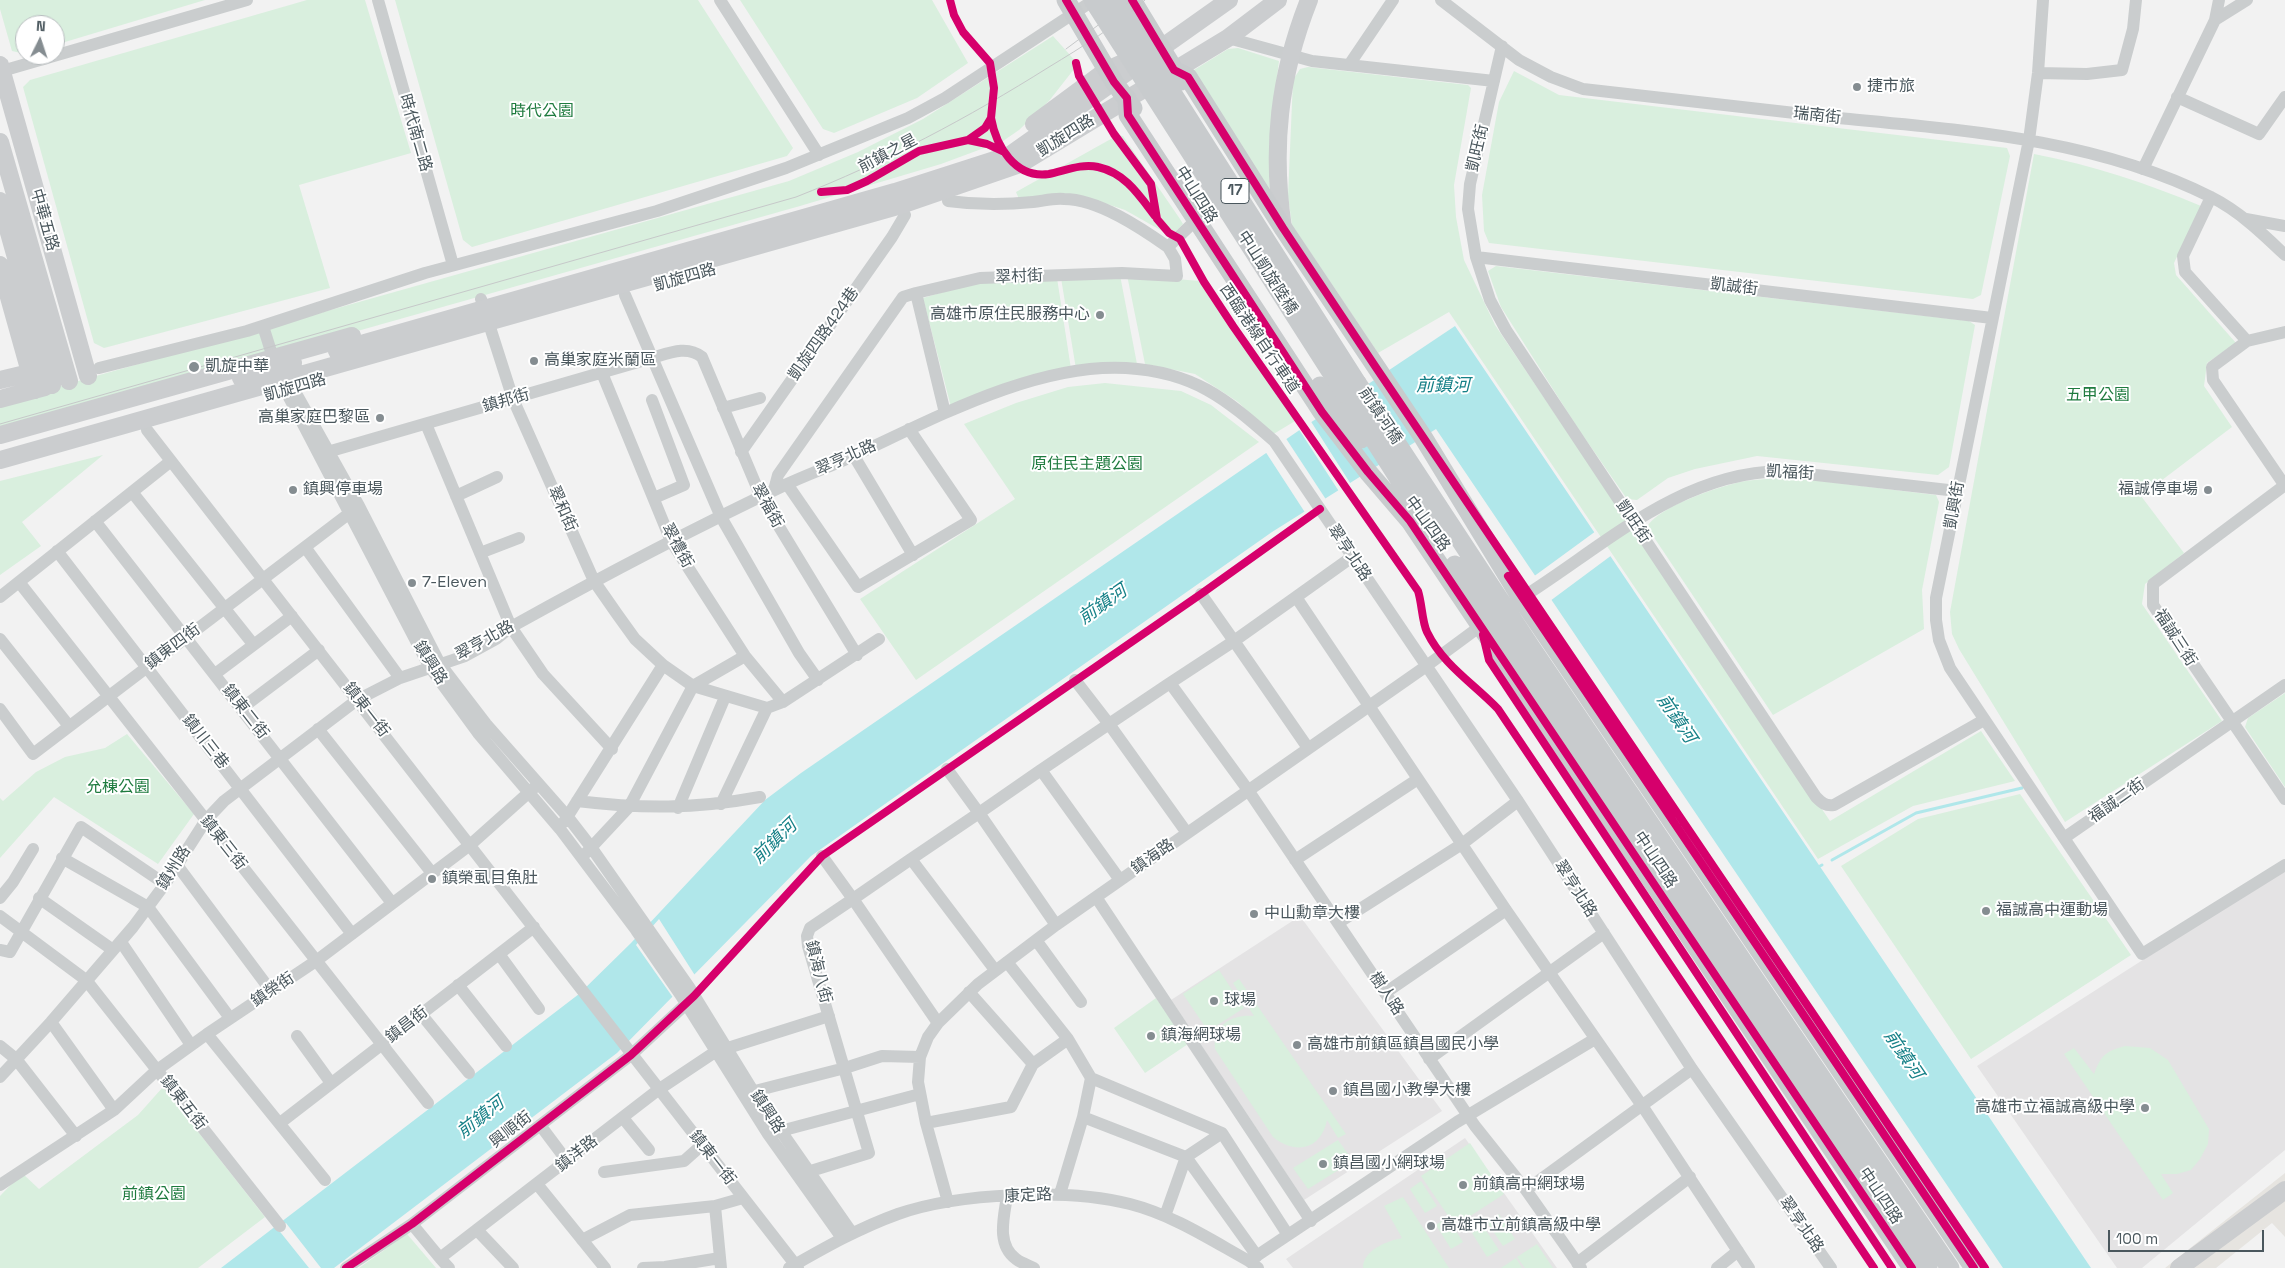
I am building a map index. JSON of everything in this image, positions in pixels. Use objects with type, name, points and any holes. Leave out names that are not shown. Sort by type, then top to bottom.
[{"type":"main road","name":"中山凱旋陸橋","points":[[1094,0],[1351,390]]},
{"type":"main road","name":"中山凱旋陸橋","points":[[1113,0],[1351,390]]},
{"type":"main road","name":"17","points":[[1132,0],[1174,70],[1290,252],[1351,390]]},
{"type":"main road","name":"中山四路","points":[[1070,6],[1111,76],[1120,102],[1195,221],[1351,390]]},
{"type":"main road","name":"17","points":[[1174,70],[1188,77],[1283,228],[1351,390],[1379,466]]},
{"type":"main road","name":"中山四路","points":[[1120,102],[1351,390]]},
{"type":"main road","name":"前鎮河橋","points":[[1351,390],[1423,437],[1525,595]]},
{"type":"main road","name":"前鎮河橋","points":[[1351,390],[1404,449]]},
{"type":"main road","name":"前鎮河橋","points":[[1351,390],[1379,466]]},
{"type":"main road","name":"中山四路","points":[[1404,449],[1426,486],[1492,617],[1912,1268]]},
{"type":"main road","name":"中山四路","points":[[1379,466],[1407,494],[1950,1268]]},
{"type":"main road","name":"中山四路","points":[[1379,466],[1410,521],[1492,617],[1928,1268]]},
{"type":"main road","name":"17","points":[[1525,595],[1974,1268]]},
{"type":"street","points":[[1,68],[247,0]]},
{"type":"street","name":"時代南二路","points":[[378,0],[453,265]]},
{"type":"street","points":[[720,0],[819,155]]},
{"type":"street","points":[[0,380],[90,370],[263,326],[453,265],[657,211],[786,168],[908,118],[946,98],[1017,52],[1070,6],[1094,0]]},
{"type":"street","name":"凱旋四路","points":[[0,447],[283,375],[486,316],[750,224],[951,165],[1006,144],[1111,76],[1160,47],[1228,0]]},
{"type":"street","name":"凱旋四路","points":[[0,460],[486,316],[832,225],[953,188],[1020,164],[1228,38],[1278,0]]},
{"type":"street","points":[[1290,252],[1283,228],[1278,192],[1277,141],[1282,94],[1290,57],[1309,0]]},
{"type":"street","points":[[1349,65],[1393,0]]},
{"type":"street","name":"瑞南街","points":[[1441,0],[1519,60],[1551,77],[1583,88],[1809,115],[1959,129],[2029,140],[2143,169],[2211,197],[2246,219]]},
{"type":"street","name":"凱興街","points":[[2043,0],[2038,73],[2029,140],[1936,598],[1936,620],[1939,640],[1950,668],[2064,838]]},
{"type":"street","points":[[2038,73],[2087,74],[2122,70],[2133,30],[2136,0]]},
{"type":"street","points":[[2143,169],[2215,20],[2219,0]]},
{"type":"street","points":[[2215,20],[2246,0]]},
{"type":"street","points":[[1228,38],[1290,57],[1494,81]]},
{"type":"street","name":"凱旺街","points":[[1502,46],[1470,184],[1468,209],[1476,257],[1490,300],[1506,330],[1822,803],[1834,805],[1984,720]]},
{"type":"street","name":"中華五路","points":[[1,68],[6,107],[90,370]]},
{"type":"street","points":[[2177,97],[2259,134],[2285,97]]},
{"type":"street","name":"凱旋四路","points":[[486,316],[625,295],[948,201],[1023,172],[1107,120],[1120,102]]},
{"type":"street","name":"中華五路","points":[[0,142],[67,374]]},
{"type":"street","points":[[2211,197],[2183,256],[2186,272],[2247,341]]},
{"type":"street","points":[[948,201],[992,205],[1064,198],[1084,202],[1134,223],[1168,247],[1195,221]]},
{"type":"street","points":[[0,201],[43,376],[35,390],[0,399]]},
{"type":"street","name":"凱旋四路424巷","points":[[741,452],[905,215]]},
{"type":"street","points":[[2246,219],[2285,226]]},
{"type":"street","points":[[2246,219],[2285,255]]},
{"type":"street","name":"翠村街","points":[[916,293],[980,278],[1122,273],[1177,276],[1175,259],[1168,247]]},
{"type":"street","name":"凱誠街","points":[[1476,257],[1992,318]]},
{"type":"street","points":[[0,265],[43,376]]},
{"type":"street","points":[[774,490],[778,475],[903,297],[916,293],[946,413]]},
{"type":"street","points":[[625,295],[720,516],[800,653],[818,680]]},
{"type":"street","name":"翠和街","points":[[486,316],[513,399],[594,581],[635,638],[663,665],[693,686],[767,708]]},
{"type":"street","name":"鎮興路","points":[[263,326],[283,375],[434,665],[478,733],[644,932]]},
{"type":"street","points":[[2285,332],[2247,341],[2212,367],[2213,380],[2285,485]]},
{"type":"street","name":"翠福街","points":[[693,350],[702,357],[760,497],[857,654]]},
{"type":"street","name":"鎮邦街","points":[[324,453],[652,358],[678,351],[693,350]]},
{"type":"street","name":"翠亨北路","points":[[434,665],[465,656],[496,639],[511,627],[671,540],[786,484],[854,456],[946,413],[1057,373],[1124,368],[1164,373],[1188,379],[1221,397],[1274,442],[1425,667],[1518,801],[1692,1069],[1831,1268]]},
{"type":"street","name":"翠禮街","points":[[602,373],[671,540],[745,656],[783,702]]},
{"type":"street","name":"凱旋四路","points":[[0,469],[147,430],[283,375]]},
{"type":"street","name":"凱旋四路","points":[[0,435],[283,375]]},
{"type":"street","points":[[723,408],[760,398]]},
{"type":"street","points":[[652,400],[684,485],[654,498]]},
{"type":"street","points":[[426,424],[511,627],[543,674],[612,749]]},
{"type":"street","points":[[786,484],[858,587],[971,520],[909,429]]},
{"type":"street","name":"鎮東一街","points":[[147,430],[584,991],[628,1052],[743,1198],[794,1267]]},
{"type":"street","points":[[854,456],[913,555]]},
{"type":"street","points":[[0,597],[171,460]]},
{"type":"street","name":"凱福街","points":[[1525,595],[1667,501],[1716,481],[1758,472],[1807,473],[1957,491]]},
{"type":"street","points":[[456,496],[497,477]]},
{"type":"street","name":"福誠三街","points":[[2285,485],[2153,584],[2153,605],[2230,721],[2285,799]]},
{"type":"street","points":[[132,492],[253,644]]},
{"type":"street","name":"鎮東四街","points":[[0,709],[33,754],[354,509]]},
{"type":"street","name":"鎮東二街","points":[[96,521],[392,903]]},
{"type":"street","points":[[480,553],[520,538]]},
{"type":"street","points":[[305,547],[400,678]]},
{"type":"street","name":"鎮川三巷","points":[[57,551],[352,934]]},
{"type":"street","name":"鎮海八街","points":[[802,1174],[869,1153],[808,946],[807,936],[810,928],[1234,641],[1352,557]]},
{"type":"street","name":"鎮東三街","points":[[19,582],[428,1103]]},
{"type":"street","points":[[1201,594],[1308,748]]},
{"type":"street","name":"鎮海路","points":[[948,1202],[926,1123],[918,1082],[920,1057],[928,1037],[938,1023],[969,992],[995,970],[1056,925],[1525,595]]},
{"type":"street","points":[[1296,597],[1506,910],[1690,1177],[1749,1268]]},
{"type":"street","points":[[215,674],[292,616]]},
{"type":"street","points":[[0,639],[69,726]]},
{"type":"street","points":[[721,804],[767,708],[783,702],[879,639]]},
{"type":"street","points":[[242,708],[319,650]]},
{"type":"street","points":[[582,857],[629,807],[693,686],[745,656]]},
{"type":"street","name":"鎮興路","points":[[434,665],[539,783],[591,847],[721,1049],[747,1093],[847,1236]]},
{"type":"street","name":"鎮州路","points":[[0,1076],[51,1022],[117,946],[165,884],[206,820],[224,801],[357,700],[400,678],[434,665]]},
{"type":"street","points":[[560,829],[663,665]]},
{"type":"street","points":[[1075,680],[1187,833]]},
{"type":"street","name":"樹人路","points":[[1170,683],[1248,790],[1468,1116],[1526,1190],[1579,1265]]},
{"type":"street","name":"福誠二街","points":[[2064,838],[2230,721],[2285,685]]},
{"type":"street","points":[[678,808],[725,697]]},
{"type":"street","points":[[318,728],[432,873]]},
{"type":"street","points":[[947,769],[1056,925]]},
{"type":"street","points":[[1041,770],[1120,880]]},
{"type":"street","points":[[1295,860],[1418,779]]},
{"type":"street","name":"鎮榮街","points":[[0,1185],[114,1110],[157,1070],[230,1018],[272,992],[316,961],[470,845],[539,783]]},
{"type":"street","points":[[577,801],[629,807],[678,808],[721,804],[760,797]]},
{"type":"street","points":[[1338,923],[1462,844],[1518,801]]},
{"type":"street","points":[[0,950],[10,952],[20,931],[81,827],[165,884]]},
{"type":"street","points":[[2064,838],[2142,954],[2285,865]]},
{"type":"street","points":[[0,898],[13,882],[33,849]]},
{"type":"street","points":[[822,856],[938,1023]]},
{"type":"street","points":[[62,858],[148,907],[230,1018]]},
{"type":"street","points":[[911,859],[995,970]]},
{"type":"street","points":[[177,865],[272,992]]},
{"type":"street","points":[[1096,897],[1311,1221]]},
{"type":"street","points":[[39,898],[117,946],[191,1045]]},
{"type":"street","points":[[1385,993],[1506,910]]},
{"type":"street","name":"鎮東五街","points":[[0,916],[86,980],[280,1226]]},
{"type":"street","name":"鎮昌街","points":[[280,1123],[534,927]]},
{"type":"street","points":[[1430,1059],[1604,933]]},
{"type":"street","points":[[1036,940],[1081,1002]]},
{"type":"street","points":[[499,954],[539,1009]]},
{"type":"street","points":[[1007,962],[1068,1039],[1090,1078],[1222,1132],[1288,1235]]},
{"type":"street","points":[[458,985],[506,1046]]},
{"type":"street","points":[[969,992],[1033,1064]]},
{"type":"street","name":"興順街","points":[[346,1268],[412,1224],[540,1125],[628,1052],[685,995]]},
{"type":"street","points":[[421,1014],[469,1073]]},
{"type":"street","name":"鎮洋路","points":[[440,1258],[658,1090],[721,1049],[829,1016]]},
{"type":"street","points":[[51,1022],[114,1110]]},
{"type":"street","points":[[207,1034],[325,1180]]},
{"type":"street","points":[[297,1036],[331,1083]]},
{"type":"street","points":[[926,1123],[1011,1107],[1033,1064],[1068,1039]]},
{"type":"street","points":[[1082,1117],[1186,1157],[1255,1262],[1288,1235],[1468,1116],[1595,1039]]},
{"type":"street","points":[[0,1046],[16,1059],[76,1136]]},
{"type":"street","points":[[747,1093],[845,1068],[882,1056],[920,1057]]},
{"type":"street","points":[[1526,1190],[1692,1069]]},
{"type":"street","points":[[1060,1194],[1082,1117],[1090,1078]]},
{"type":"street","points":[[774,1133],[920,1094]]},
{"type":"street","points":[[623,1118],[649,1150]]},
{"type":"street","points":[[540,1125],[567,1161]]},
{"type":"street","points":[[1165,1216],[1186,1157],[1222,1132]]},
{"type":"street","points":[[604,1172],[684,1160],[702,1145]]},
{"type":"street","points":[[1579,1265],[1690,1177]]},
{"type":"street","points":[[537,1184],[605,1268]]},
{"type":"street","points":[[2179,1268],[2285,1190]]},
{"type":"street","name":"康定路","points":[[794,1267],[847,1236],[899,1214],[948,1202],[1007,1196],[1060,1194],[1096,1197],[1131,1204],[1165,1216],[1255,1262]]},
{"type":"street","points":[[1007,1196],[1003,1231],[1005,1244],[1018,1260],[1034,1268]]},
{"type":"street","points":[[582,1240],[630,1215],[715,1206],[743,1198]]},
{"type":"street","points":[[642,1268],[721,1263],[715,1206]]},
{"type":"street","points":[[412,1224],[449,1268]]},
{"type":"street","points":[[477,1230],[513,1268]]},
{"type":"street","points":[[1716,1268],[1738,1252]]},
{"type":"shaded area","name":"高雄市立福誠高級中學","points":[[2285,869],[2285,1150],[2142,1268],[2117,1268],[1977,1066]]},
{"type":"shaded area","name":"高雄市前鎮區鎮昌國民小學","points":[[1300,916],[1442,1111],[1304,1200],[1171,1000]]},
{"type":"shaded area","name":"高雄市立前鎮高級中學","points":[[1465,1138],[1557,1268],[1293,1268],[1286,1259]]},
{"type":"shaded area","points":[[2285,1173],[2285,1237],[2272,1223],[2216,1268],[2165,1268]]},
{"type":"green space","points":[[0,0],[205,0],[65,42],[65,15],[15,15],[15,52],[12,51],[0,9]]},
{"type":"green space","points":[[307,0],[365,0],[411,153],[299,185],[330,288],[104,348],[94,343],[23,87],[30,80]]},
{"type":"green space","name":"時代公園","points":[[395,0],[698,0],[793,148],[787,156],[472,247],[463,240]]},
{"type":"green space","points":[[740,0],[932,0],[968,63],[917,98],[834,133],[823,129]]},
{"type":"green space","points":[[1053,36],[1078,64],[1049,101],[1019,130],[1003,141],[941,164],[800,206],[0,432],[0,403],[789,181],[858,152],[923,119]]},
{"type":"green space","points":[[1238,48],[1279,61],[1269,145],[1270,192],[1194,70],[1228,49]]},
{"type":"green space","points":[[1308,67],[1468,85],[1471,88],[1454,185],[1456,217],[1464,260],[1495,325],[1830,821],[1981,731],[2015,781],[1913,806],[1818,859],[1449,312],[1378,353],[1292,225],[1288,196],[1293,80],[1300,69]]},
{"type":"green space","points":[[1514,71],[1559,95],[2007,148],[2010,156],[1981,295],[1973,299],[1489,243],[1484,231],[1482,195],[1499,102]]},
{"type":"green space","points":[[1118,135],[1123,136],[1183,224],[1171,236],[1125,210],[1098,201],[1019,199],[1016,192]]},
{"type":"green space","name":"五甲公園","points":[[2034,154],[2119,176],[2201,206],[2174,263],[2176,275],[2236,343],[2207,363],[2204,386],[2232,427],[2141,496],[2184,553],[2145,584],[2142,604],[2222,721],[2065,822],[1959,649],[1952,634],[1950,612]]},
{"type":"green space","points":[[1496,266],[1969,321],[1975,325],[1949,467],[1938,475],[1757,456],[1695,469],[1668,478],[1637,500],[1627,499],[1577,427],[1501,307],[1488,271]]},
{"type":"green space","points":[[1120,275],[1137,364],[1076,369],[1061,278]]},
{"type":"green space","points":[[1127,275],[1200,281],[1295,421],[1272,435],[1238,402],[1195,374],[1145,364]]},
{"type":"green space","points":[[1057,278],[1071,369],[951,407],[923,298],[981,281]]},
{"type":"green space","name":"原住民主題公園","points":[[1105,383],[1181,391],[1211,405],[1259,442],[916,680],[860,599],[1015,499],[964,424],[1016,403],[1068,387]]},
{"type":"green space","points":[[103,455],[22,522],[41,546],[0,575],[0,481]]},
{"type":"green space","points":[[1787,477],[1936,495],[1939,502],[1922,590],[1924,629],[1773,715],[1647,527],[1653,519],[1663,512],[1703,493],[1740,482]]},
{"type":"green space","points":[[2285,693],[2285,787],[2245,727],[2248,718]]},
{"type":"green space","name":"允棟公園","points":[[127,734],[194,814],[158,864],[54,797],[0,858],[0,798],[3,801],[36,772],[65,757],[105,748]]},
{"type":"green space","name":"福誠高中運動場","points":[[2020,794],[2131,955],[1971,1059],[1841,866],[1918,819]]},
{"type":"green space","name":"球場","points":[[1219,970],[1244,1008],[1208,1031],[1183,994]]},
{"type":"green space","points":[[1239,979],[1346,1134],[1338,1138],[1327,1120],[1319,1138],[1306,1146],[1290,1146],[1281,1143],[1273,1137],[1215,1049],[1217,1033],[1226,1022],[1239,1017],[1254,1016],[1233,983]]},
{"type":"green space","name":"鎮海網球場","points":[[1156,998],[1188,1044],[1145,1073],[1114,1028]]},
{"type":"green space","points":[[2125,1046],[2150,1048],[2168,1060],[2209,1129],[2208,1144],[2200,1159],[2191,1170],[2177,1174],[2161,1174],[2173,1193],[2163,1200],[2064,1054],[2074,1048],[2094,1074],[2099,1062],[2105,1055]]},
{"type":"green space","name":"前鎮公園","points":[[163,1087],[265,1217],[198,1268],[0,1268],[0,1196],[22,1173],[39,1189],[138,1115]]},
{"type":"green space","name":"鎮昌國小網球場","points":[[1338,1140],[1353,1161],[1308,1189],[1293,1168]]},
{"type":"green space","name":"前鎮高中網球場","points":[[1470,1143],[1504,1194],[1455,1226],[1421,1176]]},
{"type":"green space","points":[[1421,1181],[1437,1206],[1425,1213],[1410,1189]]},
{"type":"green space","points":[[1403,1197],[1449,1268],[1363,1268],[1364,1262],[1371,1251],[1390,1241],[1402,1238],[1384,1206]]},
{"type":"green space","points":[[1499,1214],[1515,1239],[1503,1246],[1487,1222]]},
{"type":"green space","points":[[1447,1217],[1463,1242],[1451,1249],[1436,1225]]},
{"type":"green space","points":[[1483,1226],[1499,1250],[1487,1257],[1472,1233]]},
{"type":"green space","points":[[407,1234],[436,1268],[359,1268]]},
{"type":"green space","points":[[1537,1244],[1553,1268],[1525,1268],[1517,1257]]},
{"type":"green space","points":[[1516,1258],[1522,1268],[1501,1268]]},
{"type":"water","name":"前鎮河","points":[[1455,326],[2091,1268],[2003,1268],[1436,429],[1272,532],[811,856],[617,1053],[334,1268],[221,1268],[579,994],[631,943],[765,800],[801,773],[1301,429]]},
{"type":"pier","points":[[1310,420],[1352,486],[1340,493],[1298,428]]},
{"type":"pier","points":[[1285,437],[1327,501],[1306,514],[1265,451]]},
{"type":"pier","points":[[1596,531],[1612,555],[1550,601],[1533,577]]},
{"type":"pier","points":[[659,919],[696,977],[674,999],[636,945]]},
{"type":"pier","points":[[286,1223],[321,1268],[309,1268],[277,1228]]},
{"type":"waterway","points":[[1832,860],[1916,813],[2022,788]]},
{"type":"tram line","points":[[1066,49],[1132,0]]},
{"type":"tram line","points":[[0,424],[796,197],[894,154],[988,104],[1086,44],[1145,0]]},
{"type":"cycle path","points":[[950,0],[954,15],[963,32],[990,63],[994,88],[991,118]]},
{"type":"cycle path","name":"西臨港線自行車道","points":[[1066,0],[1114,82],[1127,98],[1128,115],[1322,412],[1368,472],[1410,521],[1912,1268]]},
{"type":"cycle path","points":[[1132,0],[1174,70],[1188,77],[1283,228],[1375,366],[1985,1268]]},
{"type":"cycle path","name":"西臨港線自行車道","points":[[1076,63],[1079,76],[1114,134],[1151,184],[1157,219],[1169,233],[1180,239],[1204,282],[1233,326],[1418,591],[1425,628],[1434,644],[1450,664],[1498,709],[1874,1268]]},
{"type":"cycle path","points":[[1002,151],[987,144],[968,140],[985,128],[991,118],[997,139],[1009,158],[1017,166],[1037,174],[1049,174],[1086,166],[1108,170],[1131,186],[1155,216]]},
{"type":"cycle path","name":"前鎮之星","points":[[821,192],[847,190],[867,181],[919,151],[968,140]]},
{"type":"cycle path","points":[[346,1268],[412,1224],[631,1055],[694,996],[822,856],[1201,594],[1320,509]]},
{"type":"cycle path","points":[[1508,576],[1974,1268]]},
{"type":"cycle path","points":[[1483,635],[1489,660],[1892,1268]]},
{"type":"place","name":"捷市旅","points":[[1857,87]]},
{"type":"place","name":"高雄市原住民服務中心","points":[[1100,315]]},
{"type":"place","name":"高巢家庭米蘭區","points":[[534,361]]},
{"type":"place","name":"凱旋中華","points":[[194,367]]},
{"type":"place","name":"高巢家庭巴黎區","points":[[380,418]]},
{"type":"place","name":"鎮興停車場","points":[[293,490]]},
{"type":"place","name":"福誠停車場","points":[[2208,490]]},
{"type":"place","name":"7-Eleven","points":[[412,583]]},
{"type":"place","name":"鎮榮虱目魚肚","points":[[432,879]]},
{"type":"place","name":"福誠高中運動場","points":[[1986,911]]},
{"type":"place","name":"中山勳章大樓","points":[[1254,914]]},
{"type":"place","name":"球場","points":[[1214,1001]]},
{"type":"place","name":"鎮海網球場","points":[[1151,1036]]},
{"type":"place","name":"高雄市前鎮區鎮昌國民小學","points":[[1297,1045]]},
{"type":"place","name":"鎮昌國小教學大樓","points":[[1333,1091]]},
{"type":"place","name":"高雄市立福誠高級中學","points":[[2145,1108]]},
{"type":"place","name":"鎮昌國小網球場","points":[[1323,1164]]},
{"type":"place","name":"前鎮高中網球場","points":[[1463,1185]]},
{"type":"place","name":"高雄市立前鎮高級中學","points":[[1431,1226]]}]
